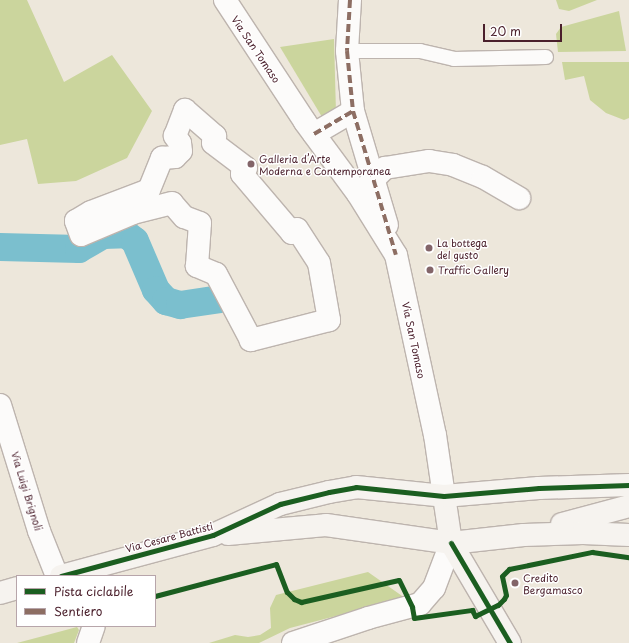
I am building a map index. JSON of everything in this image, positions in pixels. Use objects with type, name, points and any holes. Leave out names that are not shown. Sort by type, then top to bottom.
[{"type":"street","name":"Via San Tomaso","points":[[225,0],[314,134],[366,187],[396,255],[435,435],[444,496]]},
{"type":"street","points":[[350,0],[347,51],[353,111],[366,187]]},
{"type":"street","points":[[185,110],[215,136],[213,143],[246,168],[242,174],[292,233],[297,229],[319,263],[329,320],[251,340],[216,274],[197,266],[200,223],[184,217],[172,203],[133,213],[81,235],[76,221],[91,212],[149,190],[162,158],[175,157],[181,151],[176,136],[185,110]]},
{"type":"street","points":[[314,134],[353,111]]},
{"type":"street","points":[[366,187],[385,168],[429,161],[453,165],[483,177],[519,198]]},
{"type":"street","name":"Via Luigi Brignoli","points":[[0,405],[39,531],[57,575]]},
{"type":"street","name":"Via Cesare Battisti","points":[[67,575],[112,568],[213,536],[280,504],[356,487],[444,496],[629,485]]},
{"type":"street","points":[[582,487],[627,509]]},
{"type":"street","points":[[444,496],[452,543],[510,643]]},
{"type":"street","points":[[524,535],[627,509]]},
{"type":"street","name":"Via Cesare Battisti","points":[[213,536],[326,525],[452,543],[524,535]]},
{"type":"street","points":[[524,535],[583,532],[629,535]]},
{"type":"street","points":[[293,643],[368,618],[420,604],[434,588],[452,543]]},
{"type":"street","points":[[0,593],[16,588]]},
{"type":"street","points":[[88,643],[94,627]]},
{"type":"lane","points":[[347,51],[420,51],[454,59],[546,57]]},
{"type":"green space","points":[[0,0],[27,0],[64,82],[112,55],[152,111],[127,158],[76,181],[38,184],[27,139],[0,145]]},
{"type":"green space","points":[[556,0],[597,0],[569,11],[559,9]]},
{"type":"green space","points":[[619,11],[626,51],[558,52],[556,34],[561,27]]},
{"type":"green space","points":[[334,39],[336,113],[322,117],[280,47]]},
{"type":"green space","points":[[562,62],[629,62],[629,118],[624,120],[606,113],[590,100],[584,76],[565,80]]},
{"type":"green space","points":[[368,572],[405,598],[290,628],[259,643],[209,643],[235,635],[248,637],[260,635],[271,628],[270,608],[276,595]]},
{"type":"green space","points":[[77,627],[79,630],[74,643],[17,643]]},
{"type":"waterway","points":[[0,247],[79,249],[103,235],[126,234],[135,241],[156,290],[166,301],[180,305],[220,299]]},
{"type":"marked path","points":[[350,0],[347,51],[353,111],[396,255]]},
{"type":"marked path","points":[[314,134],[353,111]]},
{"type":"cycle path","points":[[65,575],[213,535],[280,504],[356,487],[444,496],[539,488],[629,485]]},
{"type":"cycle path","points":[[451,543],[510,643]]},
{"type":"cycle path","points":[[156,596],[276,564],[287,592],[294,599],[301,602],[399,580],[412,607],[414,618],[472,610],[475,616],[498,605],[504,599],[506,595],[502,576],[509,569],[592,552],[629,557]]},
{"type":"place","name":"Galleria d’Arte Moderna e Contemporanea","points":[[251,164]]},
{"type":"place","name":"La bottega del gusto","points":[[429,248]]},
{"type":"place","name":"Traffic Gallery","points":[[430,270]]},
{"type":"place","name":"Credito Bergamasco","points":[[515,583]]}]
